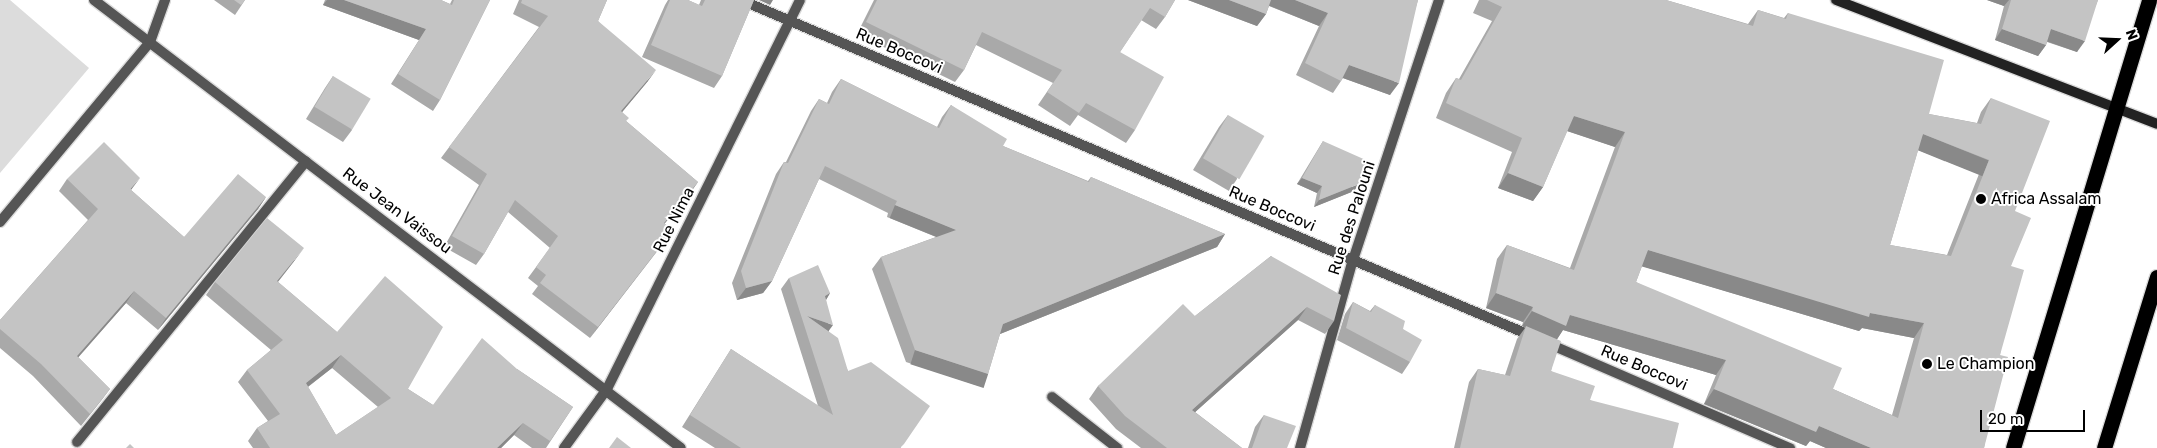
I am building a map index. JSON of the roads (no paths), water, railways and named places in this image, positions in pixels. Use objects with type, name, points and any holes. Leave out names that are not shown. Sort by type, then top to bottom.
[{"type":"highway","points":[[2013,448],[2114,110],[2149,0]]},
{"type":"highway","points":[[2104,448],[2157,277]]},
{"type":"street","name":"Rue Jean Vaissou","points":[[94,0],[607,389],[681,448]]},
{"type":"street","points":[[0,222],[150,42],[165,0]]},
{"type":"street","name":"Rue Boccovi","points":[[741,0],[1790,448]]},
{"type":"street","name":"Rue Nima","points":[[564,448],[607,389],[800,0]]},
{"type":"street","name":"Rue des Palouni","points":[[1300,448],[1353,260],[1439,0]]},
{"type":"street","points":[[1836,0],[2114,110],[2157,124]]},
{"type":"street","points":[[77,442],[306,161]]},
{"type":"street","points":[[1052,397],[1117,448]]},
{"type":"place","name":"Africa Assalam","points":[[1981,199]]},
{"type":"place","name":"Le Champion","points":[[1927,364]]}]
